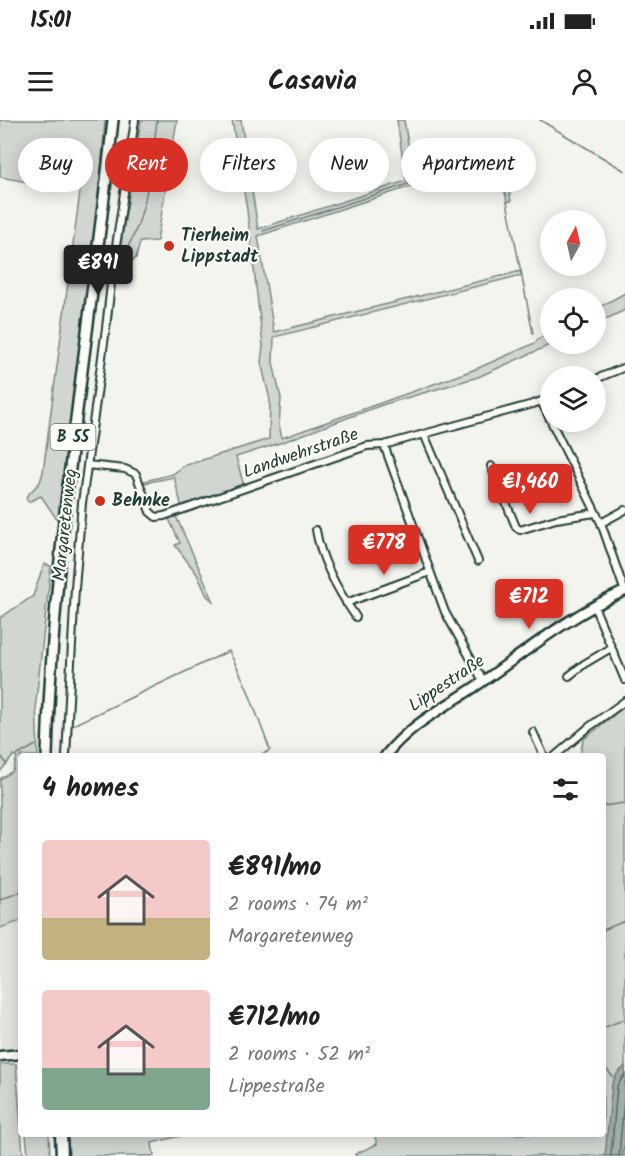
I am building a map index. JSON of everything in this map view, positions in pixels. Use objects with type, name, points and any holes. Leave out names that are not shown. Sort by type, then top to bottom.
[{"type":"highway","points":[[55,1156],[57,1138]]},
{"type":"highway","points":[[57,1138],[62,1156]]},
{"type":"main road","name":"B 55","points":[[47,753],[57,586],[65,502],[113,120]]},
{"type":"main road","name":"B 55","points":[[53,753],[62,598],[71,503],[119,120]]},
{"type":"main road","name":"Lippestraße","points":[[388,753],[411,728],[483,681],[544,636],[594,606],[625,591]]},
{"type":"main road","points":[[0,1056],[18,1054]]},
{"type":"street","name":"Margaretenweg","points":[[66,753],[75,588],[87,465],[135,120]]},
{"type":"street","points":[[606,375],[625,367]]},
{"type":"street","name":"Landwehrstraße","points":[[87,465],[125,469],[136,474],[150,512],[156,517],[255,486],[367,446],[384,445],[540,401]]},
{"type":"street","points":[[556,432],[601,523],[625,591]]},
{"type":"street","points":[[424,434],[478,561]]},
{"type":"street","points":[[384,445],[445,612],[483,681]]},
{"type":"street","points":[[491,465],[516,527],[520,530],[556,519],[595,513]]},
{"type":"street","points":[[601,523],[625,510]]},
{"type":"street","points":[[316,530],[327,565],[346,603],[356,617]]},
{"type":"street","points":[[346,603],[430,572]]},
{"type":"street","points":[[594,606],[625,680]]},
{"type":"street","points":[[569,676],[611,648]]},
{"type":"street","points":[[559,753],[625,701]]},
{"type":"street","points":[[533,732],[543,753]]},
{"type":"shaded area","points":[[0,120],[105,120],[98,214],[58,521],[41,496],[28,502],[26,497],[40,482],[43,472],[80,192],[93,192],[93,138],[18,138],[18,180],[0,177]]},
{"type":"shaded area","points":[[141,120],[177,120],[174,138],[138,138]]},
{"type":"shaded area","points":[[232,120],[241,120],[244,138],[235,138]]},
{"type":"shaded area","points":[[397,120],[404,120],[407,138],[401,138],[401,147]]},
{"type":"shaded area","points":[[401,183],[401,190],[258,236],[274,332],[521,271],[522,275],[274,337],[273,363],[281,398],[279,425],[282,438],[476,369],[535,343],[540,338],[540,349],[478,377],[382,405],[236,457],[244,486],[182,508],[174,477],[144,483],[144,481],[173,474],[183,466],[269,439],[270,400],[261,362],[263,346],[244,192],[252,192],[258,229],[372,192],[389,192],[389,187]]},
{"type":"shaded area","points":[[129,192],[165,192],[157,241],[140,242],[134,260],[119,257]]},
{"type":"shaded area","points":[[505,192],[509,192],[511,201],[507,202]]},
{"type":"shaded area","points":[[625,293],[625,310],[606,319],[606,303]]},
{"type":"shaded area","points":[[175,514],[214,602],[207,596],[197,574],[175,545],[180,543],[168,517]]},
{"type":"shaded area","points":[[44,564],[51,566],[36,701],[38,753],[18,753],[18,922],[0,928],[0,779],[13,771],[17,757],[14,755],[0,772],[0,618],[33,596]]},
{"type":"shaded area","points":[[625,706],[625,1156],[356,1156],[355,1154],[377,1144],[375,1137],[606,1137],[606,753],[581,753],[583,740]]},
{"type":"shaded area","points":[[18,923],[18,1047],[0,1050],[0,928]]},
{"type":"shaded area","points":[[0,1064],[16,1064],[18,1137],[22,1137],[23,1154],[0,1156]]},
{"type":"shaded area","points":[[26,1137],[49,1137],[50,1156],[28,1156]]},
{"type":"shaded area","points":[[66,1137],[176,1137],[152,1143],[154,1156],[67,1156]]},
{"type":"water","points":[[625,1066],[625,1144],[622,1156],[605,1156],[612,1084],[617,1074]]},
{"type":"waterway","points":[[119,257],[128,246],[141,213],[150,173],[157,120]]},
{"type":"waterway","points":[[540,120],[625,171]]},
{"type":"waterway","points":[[263,231],[401,186]]},
{"type":"waterway","points":[[507,202],[533,333]]},
{"type":"waterway","points":[[71,726],[229,651],[247,688],[270,750],[265,753]]},
{"type":"waterway","points":[[21,753],[36,745]]},
{"type":"waterway","points":[[0,754],[7,765]]},
{"type":"waterway","points":[[606,806],[625,803]]},
{"type":"waterway","points":[[0,900],[18,893]]},
{"type":"waterway","points":[[606,929],[625,921]]},
{"type":"waterway","points":[[606,1027],[625,1019]]},
{"type":"waterway","points":[[606,1069],[614,1078]]},
{"type":"place","name":"Tierheim Lippstadt","points":[[169,246]]},
{"type":"place","name":"Behnke","points":[[100,501]]}]
